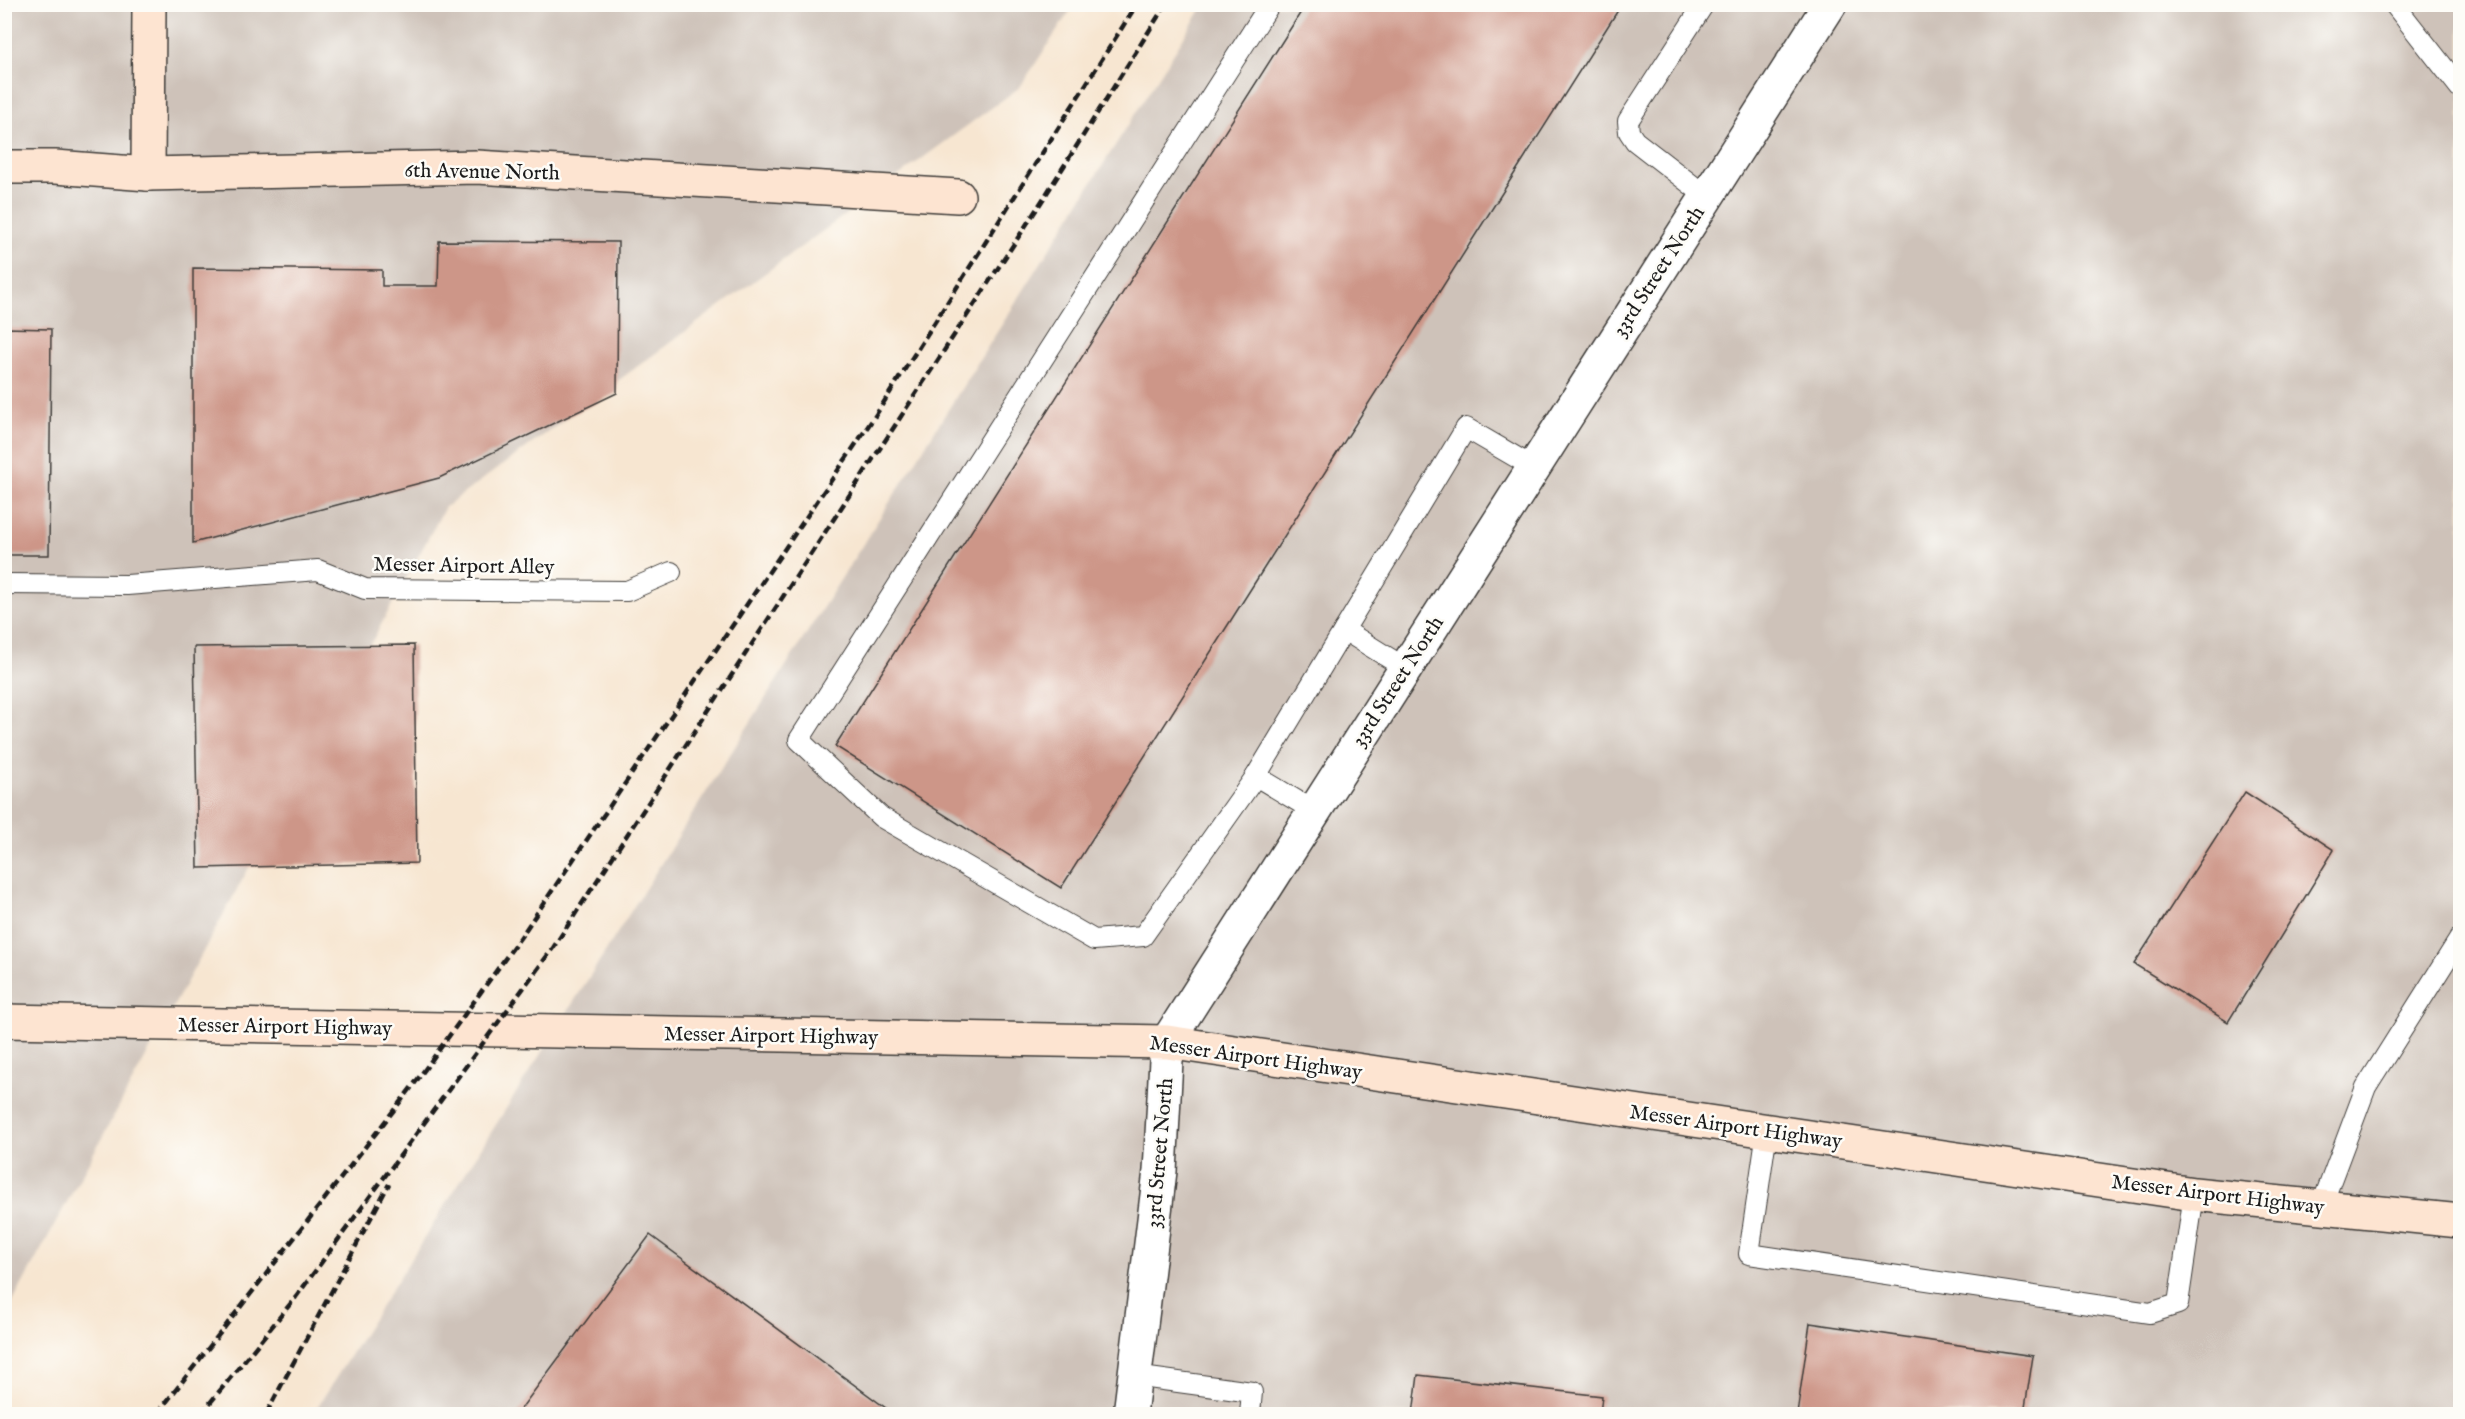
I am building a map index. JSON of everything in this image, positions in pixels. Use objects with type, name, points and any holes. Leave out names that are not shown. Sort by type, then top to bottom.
[{"type":"main road","points":[[148,174],[149,4]]},
{"type":"main road","name":"6th Avenue North","points":[[4,167],[55,167],[148,174],[477,168],[958,196]]},
{"type":"main road","name":"Messer Airport Highway","points":[[4,1021],[1167,1042],[2194,1194],[2460,1221]]},
{"type":"street","name":"33rd Street North","points":[[1130,1414],[1160,1171],[1167,1042],[1825,6]]},
{"type":"lane","points":[[1270,4],[799,740],[881,817],[1094,940],[1143,936],[1256,776],[1466,428],[1533,467]]},
{"type":"lane","points":[[1704,4],[1628,121],[1629,132],[1635,141],[1706,196]]},
{"type":"lane","points":[[2394,4],[2460,88]]},
{"type":"lane","name":"Messer Airport Alley","points":[[4,584],[127,585],[318,570],[365,589],[627,591],[671,572]]},
{"type":"lane","points":[[1344,630],[1405,668]]},
{"type":"lane","points":[[1256,776],[1314,811]]},
{"type":"lane","points":[[2321,1207],[2366,1087],[2460,938]]},
{"type":"lane","points":[[1767,1131],[1749,1254],[2150,1313],[2178,1304],[2194,1194]]},
{"type":"lane","points":[[1134,1376],[1252,1392],[1250,1414]]},
{"type":"shaded area","points":[[5,5],[1074,5],[1020,87],[445,507],[5,1316]]},
{"type":"shaded area","points":[[1204,5],[2460,5],[2460,1414],[313,1414]]},
{"type":"building","points":[[1306,4],[1622,4],[1061,888],[835,746]]},
{"type":"building","points":[[439,241],[618,242],[617,393],[439,478],[193,543],[193,268],[382,270],[382,286],[438,286]]},
{"type":"building","points":[[4,328],[51,329],[49,555],[4,555]]},
{"type":"building","points":[[414,645],[417,863],[198,868],[194,647]]},
{"type":"building","points":[[2245,792],[2334,850],[2228,1022],[2134,964]]},
{"type":"building","points":[[650,1235],[894,1414],[517,1414]]},
{"type":"building","points":[[1810,1323],[2033,1356],[2024,1414],[1797,1414]]},
{"type":"building","points":[[1418,1375],[1602,1396],[1600,1414],[1413,1414]]},
{"type":"railway","points":[[157,1414],[415,1083],[520,938],[877,413],[1137,4]]},
{"type":"railway","points":[[201,1414],[296,1297],[553,948],[1040,204],[1166,4]]},
{"type":"railway","points":[[266,1414],[389,1184]]}]
